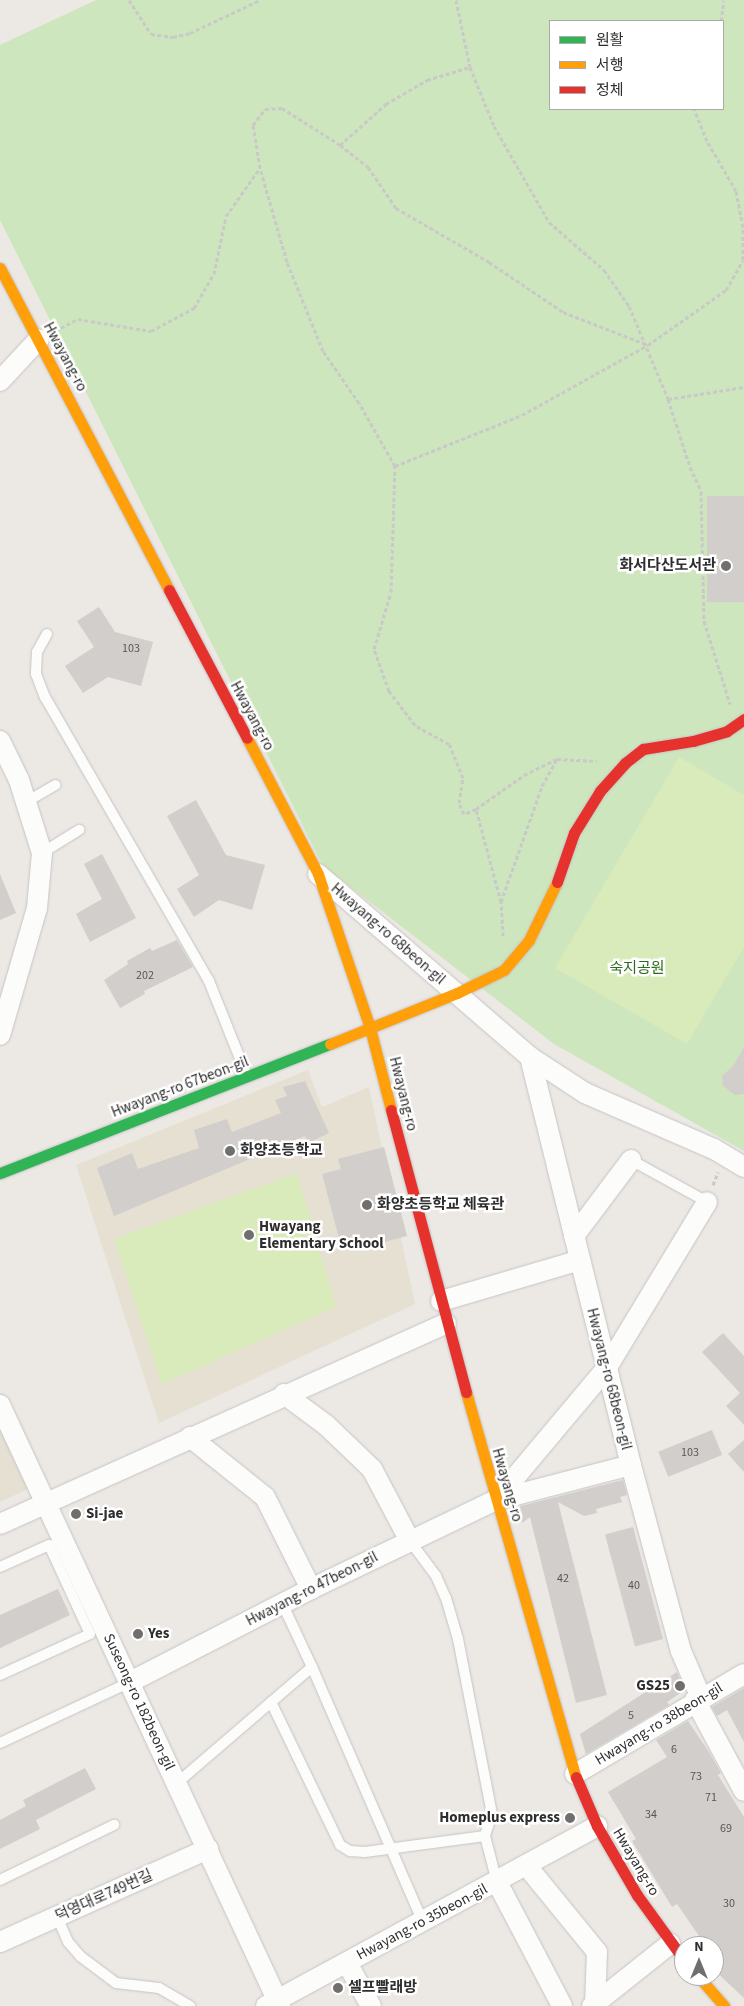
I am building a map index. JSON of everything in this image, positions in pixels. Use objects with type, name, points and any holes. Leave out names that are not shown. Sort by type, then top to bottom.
[{"type":"street","name":"Hwayang-ro","points":[[0,268],[318,874],[370,1028],[446,1324],[575,1774],[597,1826],[674,1949]]},
{"type":"street","points":[[1,386],[39,340]]},
{"type":"street","name":"Hwayang-ro 68beon-gil","points":[[370,1028],[457,993],[504,970],[529,940],[558,880],[574,833],[600,791],[625,763],[643,749],[693,742],[727,731],[740,722]]},
{"type":"street","points":[[0,742],[26,802],[42,852],[37,908],[0,1035]]},
{"type":"street","name":"Hwayang-ro 68beon-gil","points":[[318,874],[530,1057],[585,1093],[724,1155],[744,1167]]},
{"type":"street","name":"Hwayang-ro 67beon-gil","points":[[0,1173],[370,1028]]},
{"type":"street","name":"Hwayang-ro 68beon-gil","points":[[530,1057],[606,1369],[681,1651],[698,1699],[744,1791]]},
{"type":"street","points":[[574,1236],[630,1160]]},
{"type":"street","points":[[496,1500],[606,1369],[706,1202]]},
{"type":"street","points":[[440,1301],[580,1260]]},
{"type":"street","points":[[0,1524],[284,1394],[446,1324]]},
{"type":"street","points":[[284,1394],[326,1425],[372,1470],[410,1541]]},
{"type":"street","name":"Suseong-ro 182beon-gil","points":[[0,1405],[208,1849],[275,2004]]},
{"type":"street","points":[[190,1437],[265,1498],[311,1589]]},
{"type":"street","points":[[496,1500],[631,1466]]},
{"type":"street","name":"Hwayang-ro 47beon-gil","points":[[130,1682],[282,1603],[496,1500]]},
{"type":"street","name":"Hwayang-ro 38beon-gil","points":[[575,1774],[698,1699],[744,1674]]},
{"type":"street","name":"Hwayang-ro 35beon-gil","points":[[275,2004],[346,1963],[597,1826]]},
{"type":"street","name":"덕영대로749번길","points":[[0,1942],[208,1849]]},
{"type":"street","points":[[526,1866],[598,1952],[594,2005]]},
{"type":"street","name":"Hwayang-ro 35beon-gil","points":[[497,1882],[562,2006]]},
{"type":"street","points":[[594,2005],[670,1944]]},
{"type":"street","name":"Hwayang-ro 35beon-gil","points":[[346,1963],[371,2006]]},
{"type":"street","points":[[707,1986],[724,2006]]},
{"type":"lane","points":[[47,634],[37,652],[36,674],[45,697],[209,981],[247,1077]]},
{"type":"lane","points":[[26,802],[55,785]]},
{"type":"lane","points":[[42,852],[79,830]]},
{"type":"lane","points":[[630,1160],[706,1202]]},
{"type":"lane","points":[[410,1541],[436,1576],[446,1598],[458,1639],[492,1814],[485,1836],[497,1882]]},
{"type":"lane","points":[[0,1567],[49,1545],[90,1634],[0,1675]]},
{"type":"lane","points":[[282,1603],[312,1667],[423,1922]]},
{"type":"lane","points":[[177,1783],[312,1667]]},
{"type":"lane","points":[[0,1743],[130,1682]]},
{"type":"lane","points":[[271,1702],[340,1845],[350,1851],[365,1852],[485,1836]]},
{"type":"lane","points":[[0,1880],[114,1825]]},
{"type":"lane","points":[[58,1917],[68,1942],[80,1956],[116,1982],[159,1988],[190,2006]]},
{"type":"path","points":[[129,0],[143,27],[158,36],[190,33],[260,0]]},
{"type":"path","points":[[456,0],[470,66],[494,126],[549,222],[604,270],[629,306],[648,346],[668,399],[690,467],[701,491],[704,621],[740,722]]},
{"type":"path","points":[[721,20],[724,0]]},
{"type":"path","points":[[340,145],[386,104],[427,80],[470,66]]},
{"type":"path","points":[[625,763],[557,759],[524,775],[476,809],[464,814],[460,803],[463,778],[449,744],[415,725],[389,691],[374,649],[391,592],[395,466],[359,402],[323,351],[286,262],[260,168],[253,125],[265,109],[282,108],[340,145],[368,167],[396,208],[489,262],[563,312],[648,346]]},
{"type":"path","points":[[395,466],[522,414],[648,346],[726,290],[744,260],[742,215],[736,191],[707,141],[694,110]]},
{"type":"path","points":[[39,340],[78,319],[151,332],[194,308],[214,274],[226,216],[260,168]]},
{"type":"path","points":[[668,399],[744,387]]},
{"type":"path","points":[[501,902],[542,786],[557,759]]},
{"type":"path","points":[[476,809],[501,902],[504,939]]},
{"type":"path","points":[[706,1202],[724,1155]]},
{"type":"shaded area","name":"Hwayang Elementary School","points":[[308,1070],[322,1107],[369,1087],[415,1304],[159,1423],[76,1165]]},
{"type":"shaded area","points":[[0,1427],[28,1489],[0,1502]]},
{"type":"green space","name":"숙지공원","points":[[96,0],[744,0],[744,1151],[554,1044],[323,866],[0,220],[0,45]]},
{"type":"green space","name":"숙지공원","points":[[679,757],[744,795],[744,947],[687,1044],[555,968]]},
{"type":"green space","points":[[297,1173],[336,1307],[162,1384],[114,1239]]},
{"type":"building","name":"화서다산도서관","points":[[707,496],[744,496],[744,602],[707,602]]},
{"type":"building","points":[[99,607],[115,632],[153,642],[141,686],[108,677],[83,693],[65,666],[94,647],[77,621]]},
{"type":"building","points":[[196,800],[226,855],[265,865],[252,910],[219,900],[194,917],[177,889],[199,875],[167,816]]},
{"type":"building","points":[[102,854],[136,918],[90,942],[76,914],[102,899],[84,864]]},
{"type":"building","points":[[0,874],[16,913],[0,920]]},
{"type":"building","points":[[177,940],[193,967],[144,991],[145,994],[120,1008],[104,980],[128,964],[127,961],[150,948],[152,951]]},
{"type":"building","points":[[744,1047],[744,1094],[735,1095],[723,1086],[722,1076],[733,1066]]},
{"type":"building","name":"화양초등학교","points":[[305,1081],[329,1133],[308,1143],[305,1136],[114,1216],[97,1168],[132,1153],[138,1169],[199,1148],[194,1130],[227,1119],[232,1132],[281,1113],[275,1100],[287,1096],[283,1087]]},
{"type":"building","name":"화양초등학교 체육관","points":[[384,1147],[407,1236],[361,1248],[358,1237],[340,1242],[322,1174],[341,1169],[338,1159]]},
{"type":"building","points":[[723,1333],[744,1356],[744,1425],[726,1406],[740,1393],[702,1352]]},
{"type":"building","points":[[712,1430],[722,1455],[668,1477],[658,1452]]},
{"type":"building","points":[[744,1440],[744,1472],[728,1454]]},
{"type":"building","points":[[623,1480],[627,1495],[620,1497],[622,1502],[596,1509],[597,1513],[584,1516],[558,1502],[607,1695],[576,1703],[530,1517],[522,1523],[517,1507]]},
{"type":"building","points":[[633,1527],[663,1639],[635,1647],[605,1535]]},
{"type":"building","points":[[58,1589],[70,1615],[0,1648],[0,1615]]},
{"type":"building","points":[[677,1672],[683,1687],[682,1692],[667,1702],[669,1705],[586,1754],[580,1734]]},
{"type":"building","points":[[744,1688],[744,1742],[727,1710],[717,1716],[712,1707]]},
{"type":"building","points":[[688,1721],[709,1752],[721,1773],[718,1775],[744,1817],[744,1998],[724,1979],[724,1936],[699,1936],[677,1904],[672,1907],[632,1841],[636,1839],[608,1792],[667,1757],[656,1740]]},
{"type":"building","points":[[85,1768],[96,1789],[36,1820],[40,1829],[0,1849],[0,1820],[26,1806],[23,1800]]},
{"type":"traffic: fast","points":[[0,1173],[330,1044]]},
{"type":"traffic: slow","points":[[0,268],[169,590]]},
{"type":"traffic: slow","points":[[247,738],[318,874],[370,1028],[391,1110]]},
{"type":"traffic: slow","points":[[330,1044],[457,993],[504,970],[529,940],[557,882]]},
{"type":"traffic: slow","points":[[466,1392],[576,1777]]},
{"type":"traffic: slow","points":[[707,1986],[724,2006]]},
{"type":"traffic: jam","points":[[169,590],[247,738]]},
{"type":"traffic: jam","points":[[557,882],[574,833],[600,791],[625,763],[643,749],[693,741],[727,731],[744,719]]},
{"type":"traffic: jam","points":[[391,1110],[466,1392]]},
{"type":"traffic: jam","points":[[576,1777],[597,1826],[637,1895],[674,1946]]},
{"type":"place","name":"화서다산도서관","points":[[726,566]]},
{"type":"place","name":"화양초등학교","points":[[230,1151]]},
{"type":"place","name":"화양초등학교 체육관","points":[[367,1205]]},
{"type":"place","name":"Hwayang Elementary School","points":[[249,1235]]},
{"type":"place","name":"Si-jae","points":[[76,1514]]},
{"type":"place","name":"Yes","points":[[138,1634]]},
{"type":"place","name":"GS25","points":[[680,1686]]},
{"type":"place","name":"Homeplus express","points":[[570,1818]]},
{"type":"place","name":"셀프빨래방","points":[[338,1988]]}]
